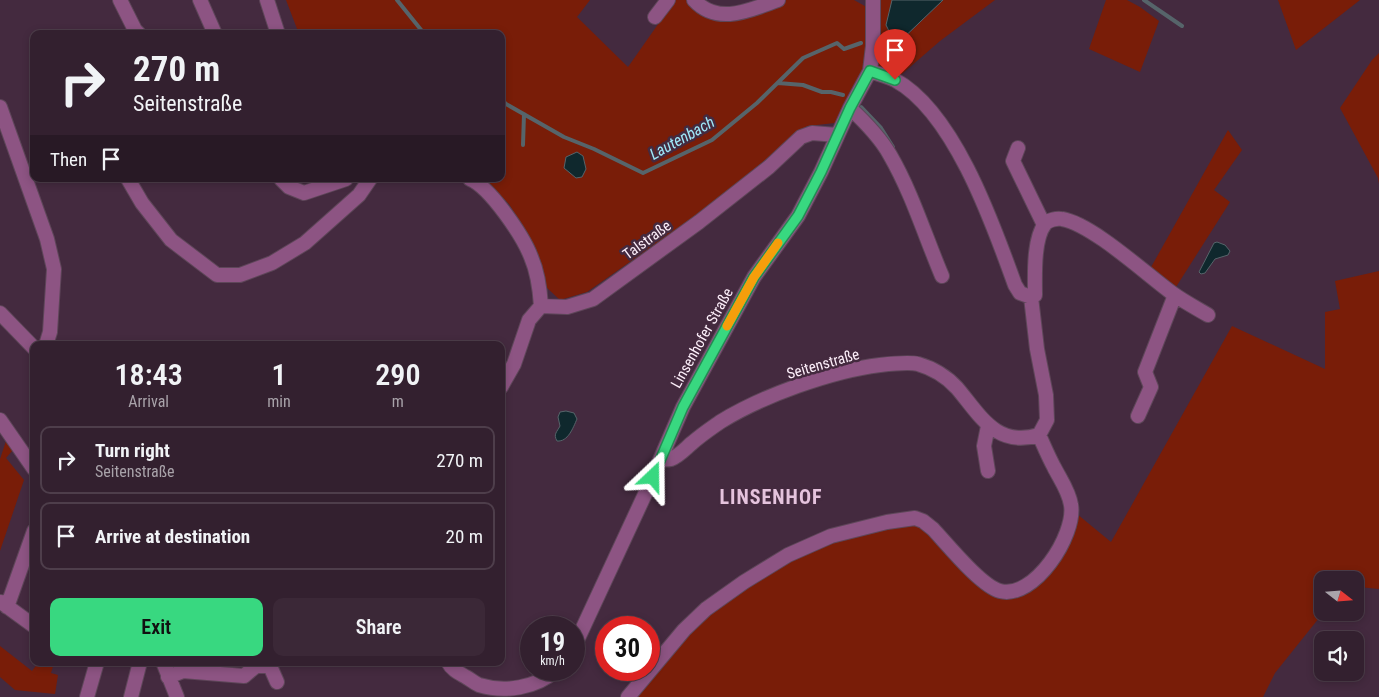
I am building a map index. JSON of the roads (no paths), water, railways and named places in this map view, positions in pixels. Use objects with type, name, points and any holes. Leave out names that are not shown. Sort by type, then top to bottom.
[{"type":"street","points":[[120,0],[135,30]]},
{"type":"street","points":[[200,0],[213,30]]},
{"type":"street","points":[[267,0],[277,30]]},
{"type":"street","points":[[655,17],[668,0]]},
{"type":"street","points":[[694,0],[705,10],[728,14],[740,13],[778,0]]},
{"type":"street","name":"Linsenhofer Straße","points":[[585,623],[683,407],[754,277],[798,216],[870,71],[873,46],[872,0]]},
{"type":"street","points":[[870,71],[895,80],[912,92],[941,124],[991,219],[1015,285],[1020,293],[1031,298]]},
{"type":"street","points":[[0,107],[47,239],[54,269],[50,332],[47,341]]},
{"type":"street","points":[[850,108],[874,132],[890,154],[906,187],[942,276]]},
{"type":"street","name":"Talstraße","points":[[541,306],[567,306],[593,299],[699,222],[769,167],[801,137],[812,133],[837,135]]},
{"type":"street","points":[[1018,148],[1013,161],[1044,225]]},
{"type":"street","points":[[130,182],[142,202],[171,240],[217,274],[240,275],[272,262],[305,242],[359,195],[368,182]]},
{"type":"street","points":[[285,182],[289,187],[304,193],[337,182]]},
{"type":"street","points":[[477,182],[509,218],[531,256],[540,286],[541,306],[529,320],[514,364],[505,380]]},
{"type":"street","points":[[988,472],[984,446],[988,426],[1008,435],[1027,439],[1039,435],[1047,420],[1046,395],[1037,349],[1031,298],[1034,295],[1035,256],[1044,225],[1049,221],[1061,218],[1078,225],[1100,238],[1174,295],[1208,314]]},
{"type":"street","points":[[1138,416],[1151,386],[1146,372],[1174,295]]},
{"type":"street","points":[[0,312],[30,344]]},
{"type":"street","name":"Seitenstraße","points":[[660,459],[674,458],[722,421],[796,386],[842,372],[881,365],[917,364],[937,372],[956,387],[972,409],[988,426]]},
{"type":"street","points":[[0,441],[2,423]]},
{"type":"street","points":[[2,423],[30,463]]},
{"type":"street","points":[[628,697],[684,630],[706,609],[744,582],[788,555],[831,536],[887,522],[915,518],[923,521],[933,529],[988,586],[1001,591],[1014,591],[1026,587],[1050,562],[1063,541],[1069,527],[1071,510],[1071,503],[1066,490],[1039,435]]},
{"type":"street","points":[[30,540],[3,604],[30,623]]},
{"type":"street","points":[[88,697],[96,666]]},
{"type":"street","points":[[131,697],[139,666]]},
{"type":"street","points":[[164,666],[177,697]]},
{"type":"street","points":[[168,677],[183,671],[244,676],[256,666],[270,666],[276,682]]},
{"type":"street","points":[[450,666],[478,684],[518,692],[539,681]]},
{"type":"waterway","name":"Lautenbach","points":[[397,0],[421,30]]},
{"type":"waterway","name":"Lautenbach","points":[[1144,0],[1182,26]]},
{"type":"waterway","name":"Lautenbach","points":[[505,103],[564,137],[594,149],[643,173],[712,140],[757,103],[803,58],[837,43],[844,49],[861,43]]},
{"type":"waterway","points":[[778,83],[803,85],[822,92],[843,95]]},
{"type":"waterway","points":[[861,107],[881,128],[893,147]]},
{"type":"waterway","points":[[523,145],[524,114]]},
{"type":"district","name":"LINSENHOF","points":[[771,497]]}]
